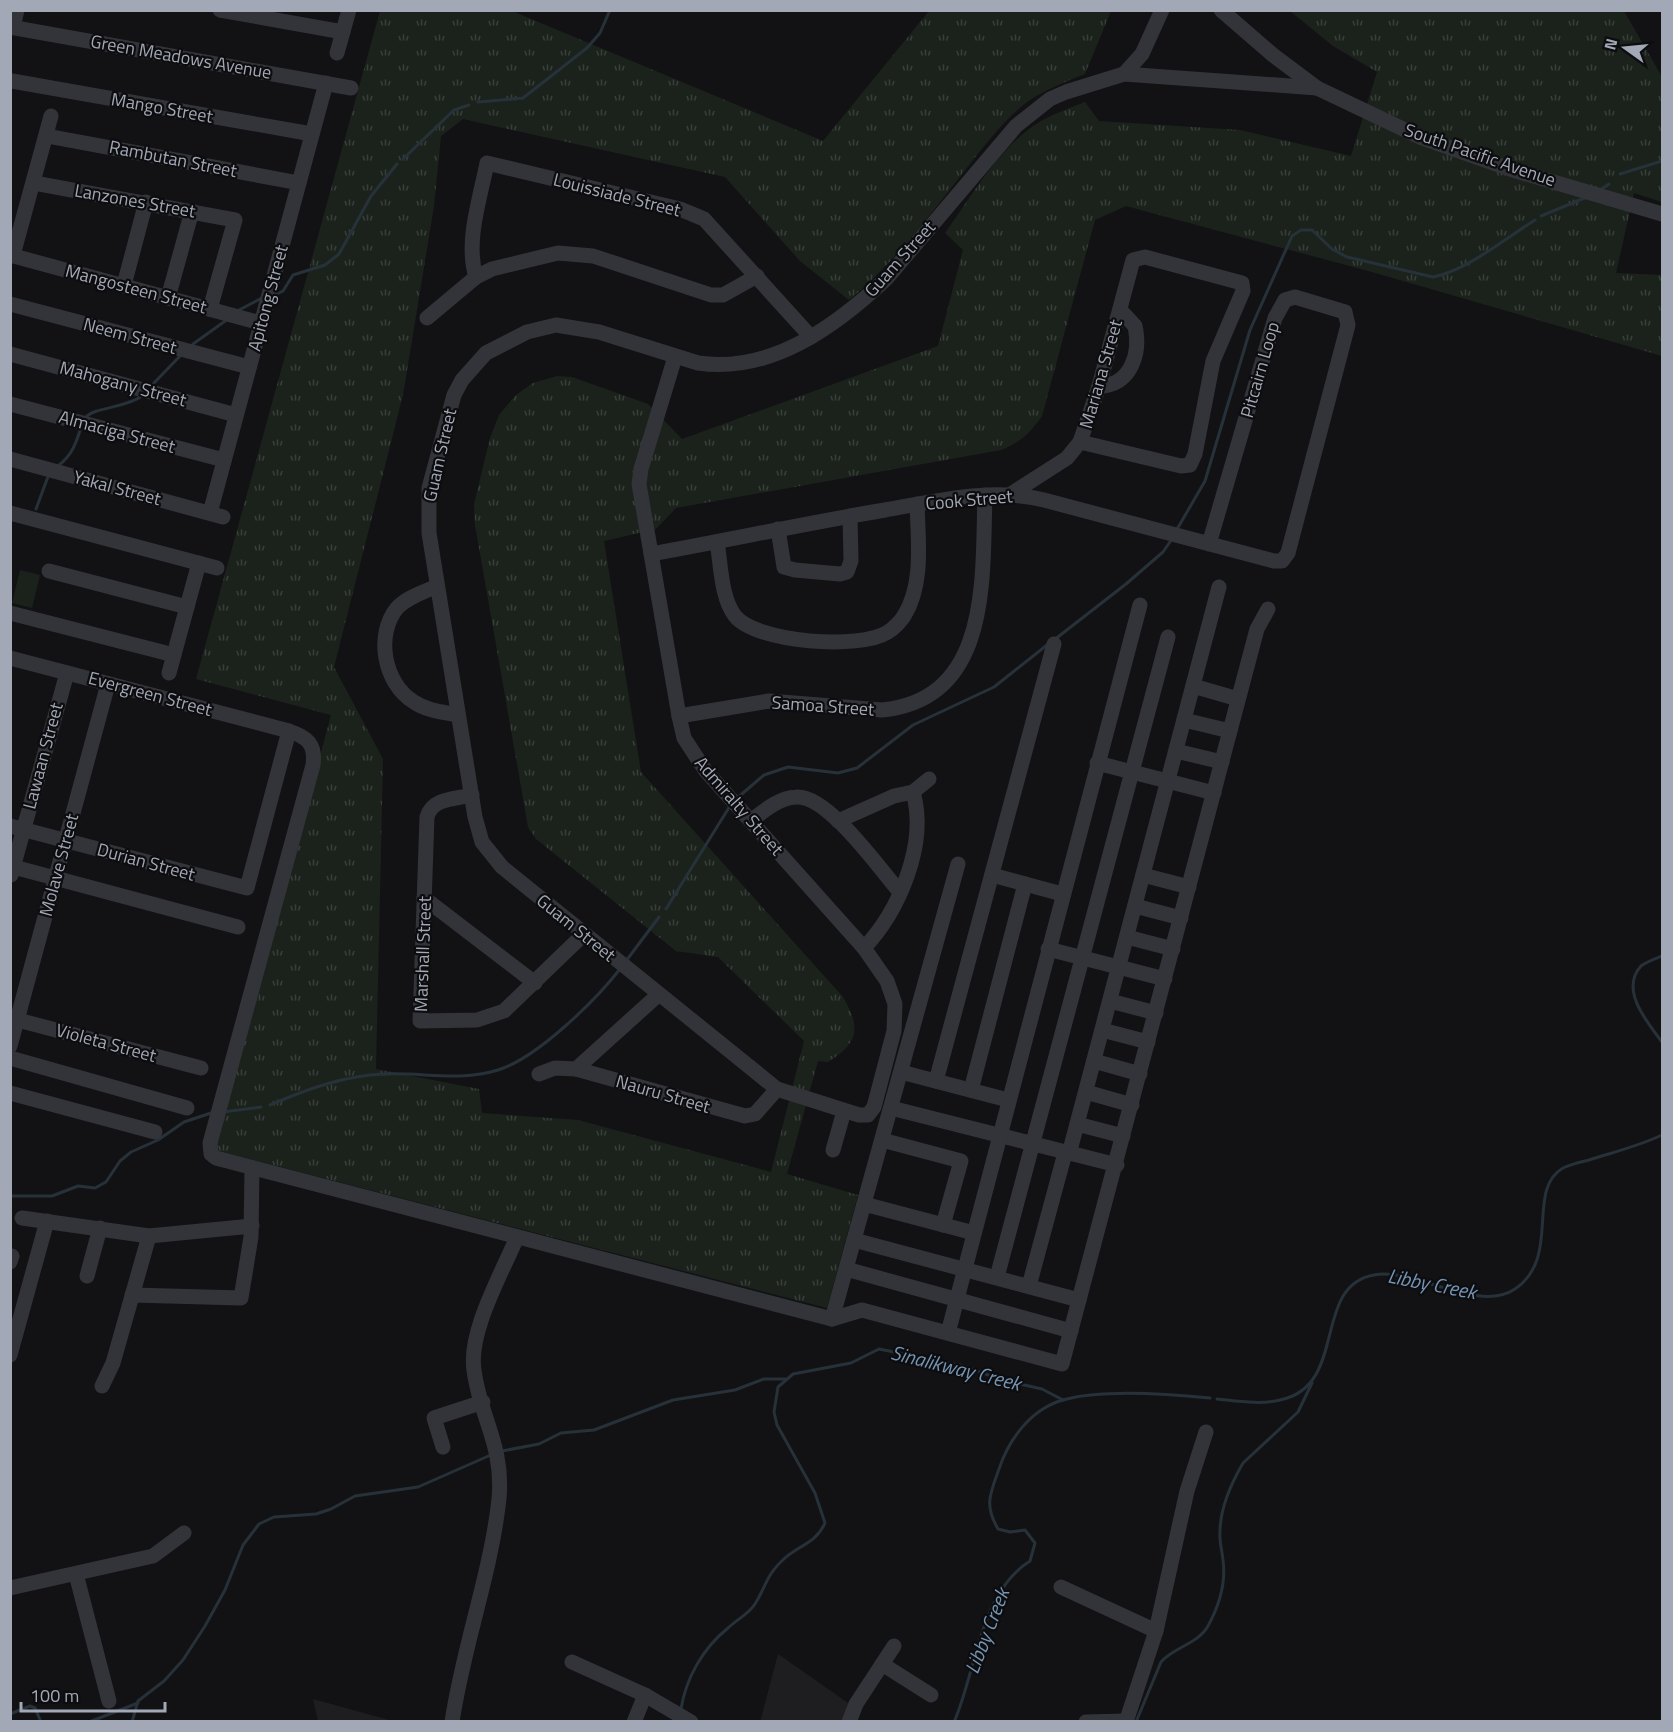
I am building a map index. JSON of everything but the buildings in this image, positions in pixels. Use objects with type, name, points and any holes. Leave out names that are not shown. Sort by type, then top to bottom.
[{"type":"street","points":[[12,27],[17,10]]},
{"type":"street","points":[[220,10],[298,17],[343,32]]},
{"type":"street","points":[[337,53],[349,10]]},
{"type":"street","points":[[1124,74],[1142,54],[1162,10]]},
{"type":"street","name":"South Pacific Avenue","points":[[1221,10],[1273,55],[1317,88],[1422,138],[1662,214]]},
{"type":"street","name":"Green Meadows Avenue","points":[[12,27],[351,88]]},
{"type":"street","name":"Guam Street","points":[[868,1115],[777,1089],[617,962],[490,855],[482,842],[458,714],[427,512],[434,466],[458,388],[471,367],[486,352],[527,332],[556,325],[599,332],[698,363],[731,365],[779,353],[811,337],[864,300],[887,279],[993,150],[1024,119],[1050,99],[1066,92],[1124,74],[1317,88]]},
{"type":"street","name":"Mango Street","points":[[13,78],[312,134]]},
{"type":"street","name":"Apitong Street","points":[[217,515],[224,460],[326,83]]},
{"type":"street","points":[[12,255],[51,116]]},
{"type":"street","name":"Rambutan Street","points":[[47,136],[299,183]]},
{"type":"street","name":"Louissiade Street","points":[[477,277],[473,267],[472,244],[487,164],[693,214],[715,230],[811,337]]},
{"type":"street","name":"Lanzones Street","points":[[34,183],[235,220],[210,309]]},
{"type":"street","points":[[124,285],[147,202]]},
{"type":"street","points":[[168,298],[192,211]]},
{"type":"street","points":[[427,318],[477,277],[511,262],[576,253],[593,256],[711,295],[723,295],[757,276]]},
{"type":"street","name":"Mangosteen Street","points":[[12,255],[261,323]]},
{"type":"street","name":"Mariana Street","points":[[1011,494],[1067,458],[1080,442],[1099,386],[1131,265],[1136,258],[1145,257],[1238,280],[1244,286],[1213,361],[1193,461],[1190,465],[1181,466],[1080,442]]},
{"type":"street","name":"Pitcairn Loop","points":[[1209,544],[1275,318],[1285,300],[1298,298],[1341,310],[1348,315],[1349,320],[1288,553],[1282,561]]},
{"type":"street","name":"Neem Street","points":[[10,304],[249,367]]},
{"type":"street","points":[[1099,386],[1113,385],[1120,381],[1131,367],[1134,358],[1137,345],[1135,326],[1120,310]]},
{"type":"street","name":"Mahogany Street","points":[[10,354],[236,415]]},
{"type":"street","name":"Admiralty Street","points":[[675,357],[641,468],[639,484],[684,738],[693,754],[864,948],[887,981],[895,1004],[894,1031],[874,1107],[868,1115]]},
{"type":"street","name":"Almaciga Street","points":[[10,404],[224,460]]},
{"type":"street","name":"Yakal Street","points":[[10,459],[217,515]]},
{"type":"street","name":"Cook Street","points":[[651,554],[918,504],[984,495],[1011,494],[1274,561],[1282,561]]},
{"type":"street","name":"Samoa Street","points":[[679,716],[769,701],[882,710],[898,709],[927,698],[954,674],[975,625],[982,586],[984,495]]},
{"type":"street","points":[[717,542],[730,609],[746,626],[759,632],[792,638],[866,639],[887,633],[896,626],[912,599],[918,560],[918,504]]},
{"type":"street","points":[[10,513],[217,568]]},
{"type":"street","points":[[778,529],[784,567],[789,570],[840,574],[847,572],[851,561],[850,516]]},
{"type":"street","points":[[169,673],[199,563]]},
{"type":"street","points":[[49,571],[187,607]]},
{"type":"street","points":[[437,586],[406,600],[398,608],[387,629],[385,657],[398,686],[414,702],[427,709],[458,714]]},
{"type":"street","points":[[1029,1286],[1086,1092],[1219,587]]},
{"type":"street","points":[[948,1333],[1140,604]]},
{"type":"street","points":[[289,731],[304,736],[311,743],[313,765],[210,1149],[216,1158],[832,1319],[862,1310],[1062,1364],[1117,1165],[1238,699],[1260,619],[1268,609]]},
{"type":"street","points":[[10,613],[174,655]]},
{"type":"street","points":[[998,1277],[1167,637]]},
{"type":"street","points":[[936,1081],[1054,644]]},
{"type":"street","name":"Evergreen Street","points":[[10,658],[289,731]]},
{"type":"street","name":"Lawaan Street","points":[[11,869],[17,828],[67,673]]},
{"type":"street","name":"Molave Street","points":[[10,1046],[14,1019],[56,878],[108,684]]},
{"type":"street","points":[[1193,686],[1238,699]]},
{"type":"street","points":[[1184,720],[1230,731]]},
{"type":"street","name":"Durian Street","points":[[17,828],[247,888],[289,731]]},
{"type":"street","points":[[1176,751],[1222,762]]},
{"type":"street","points":[[1097,764],[1214,792]]},
{"type":"street","points":[[838,821],[894,796],[913,792],[929,779]]},
{"type":"street","points":[[864,948],[886,920],[899,891],[917,830],[913,792]]},
{"type":"street","name":"Marshall Street","points":[[472,795],[439,802],[429,810],[420,1021],[459,1021],[491,1017],[504,1011],[584,934]]},
{"type":"street","points":[[752,820],[783,800],[797,796],[810,798],[838,821],[899,891]]},
{"type":"street","points":[[832,1319],[958,864]]},
{"type":"street","points":[[11,869],[56,878],[238,927]]},
{"type":"street","points":[[992,875],[1062,894]]},
{"type":"street","points":[[1143,875],[1189,887]]},
{"type":"street","points":[[971,1090],[1025,884]]},
{"type":"street","points":[[424,898],[535,983]]},
{"type":"street","points":[[1135,906],[1181,918]]},
{"type":"street","points":[[1127,937],[1173,949]]},
{"type":"street","points":[[1048,949],[1165,979]]},
{"type":"street","points":[[576,1069],[658,995]]},
{"type":"street","points":[[1110,1001],[1156,1013]]},
{"type":"street","name":"Violeta Street","points":[[14,1019],[201,1068]]},
{"type":"street","points":[[1102,1030],[1148,1042]]},
{"type":"street","points":[[10,1058],[187,1108]]},
{"type":"street","points":[[1094,1061],[1140,1074]]},
{"type":"street","name":"Nauru Street","points":[[539,1074],[555,1068],[576,1069],[745,1116],[755,1113],[777,1089]]},
{"type":"street","points":[[901,1071],[1008,1100]]},
{"type":"street","points":[[1086,1092],[1132,1105]]},
{"type":"street","points":[[10,1093],[155,1132]]},
{"type":"street","points":[[891,1108],[1117,1165]]},
{"type":"street","points":[[833,1150],[844,1110]]},
{"type":"street","points":[[1077,1124],[1123,1136]]},
{"type":"street","points":[[882,1140],[961,1161],[943,1225]]},
{"type":"street","points":[[132,1295],[241,1298],[252,1226],[252,1168]]},
{"type":"street","points":[[864,1204],[974,1233]]},
{"type":"street","points":[[22,1218],[149,1236],[252,1226]]},
{"type":"street","points":[[10,1355],[47,1221]]},
{"type":"street","points":[[87,1276],[100,1228]]},
{"type":"street","points":[[102,1386],[113,1363],[149,1236]]},
{"type":"street","points":[[452,1722],[499,1499],[498,1454],[474,1371],[476,1341],[517,1237]]},
{"type":"street","points":[[854,1240],[1080,1300]]},
{"type":"street","points":[[846,1269],[1071,1331]]},
{"type":"street","points":[[443,1447],[434,1418],[483,1402]]},
{"type":"street","points":[[1086,1722],[1126,1721],[1156,1631],[1187,1491],[1206,1432]]},
{"type":"street","points":[[10,1588],[153,1556],[184,1533]]},
{"type":"street","points":[[76,1574],[109,1701]]},
{"type":"street","points":[[1061,1587],[1156,1631]]},
{"type":"street","points":[[849,1722],[856,1704],[894,1646]]},
{"type":"street","points":[[572,1662],[645,1695],[691,1722]]},
{"type":"street","points":[[882,1664],[931,1695]]},
{"type":"street","points":[[634,1722],[645,1695]]},
{"type":"shaded area","points":[[778,1654],[851,1705],[843,1721],[760,1722]]},
{"type":"shaded area","points":[[313,1699],[393,1721],[318,1721]]},
{"type":"green space","points":[[380,11],[512,11],[823,141],[929,11],[1111,11],[1085,74],[1040,94],[1009,118],[909,240],[849,300],[800,261],[725,177],[463,119],[441,136],[434,206],[403,395],[334,667],[383,759],[376,1069],[479,1089],[482,1113],[578,1120],[771,1172],[804,1041],[718,957],[676,951],[536,839],[528,827],[475,525],[474,504],[490,438],[499,415],[516,395],[533,383],[557,376],[572,377],[648,404],[682,439],[938,346],[963,250],[945,233],[998,159],[1010,146],[1043,120],[1085,102],[1099,121],[1240,130],[1351,156],[1377,72],[1333,46],[1290,11],[1624,11],[1662,77],[1662,202],[1634,193],[1616,273],[1662,275],[1662,356],[1372,272],[1126,206],[1095,220],[1042,416],[1029,432],[1014,444],[1001,450],[676,508],[656,529],[604,541],[641,772],[843,997],[853,1018],[854,1034],[846,1048],[828,1062],[818,1061],[787,1174],[858,1195],[827,1308],[215,1150],[331,715],[196,679]]},
{"type":"green space","points":[[20,570],[40,575],[32,608],[12,603]]},
{"type":"waterway","points":[[478,102],[523,98],[587,48],[600,33],[610,10]]},
{"type":"waterway","points":[[403,159],[454,110],[469,105]]},
{"type":"waterway","points":[[1620,174],[1662,161]]},
{"type":"waterway","points":[[273,296],[283,291],[293,275],[325,265],[339,254],[371,196],[397,164]]},
{"type":"waterway","points":[[1600,190],[1609,184]]},
{"type":"waterway","points":[[1541,216],[1587,197]]},
{"type":"waterway","points":[[1176,531],[1205,481],[1250,330],[1292,236],[1301,230],[1312,230],[1332,249],[1347,257],[1433,277],[1446,274],[1472,261],[1535,220]]},
{"type":"waterway","points":[[239,310],[262,298]]},
{"type":"waterway","points":[[193,344],[228,319]]},
{"type":"waterway","points":[[152,385],[182,354]]},
{"type":"waterway","points":[[86,417],[96,411],[128,403],[142,396]]},
{"type":"waterway","points":[[58,466],[73,449],[81,427]]},
{"type":"waterway","points":[[36,509],[49,474]]},
{"type":"waterway","points":[[1054,640],[1126,584],[1163,552],[1172,539]]},
{"type":"waterway","points":[[736,799],[764,775],[788,767],[838,773],[857,768],[913,725],[994,687],[1047,645]]},
{"type":"waterway","points":[[666,909],[730,806]]},
{"type":"waterway","points":[[626,961],[659,917]]},
{"type":"waterway","name":"Libby Creek","points":[[1662,956],[1641,966],[1635,975],[1633,985],[1634,996],[1643,1016],[1662,1042]]},
{"type":"waterway","points":[[270,1105],[311,1089],[355,1077],[398,1074],[469,1075],[498,1070],[530,1054],[564,1027],[596,997],[620,969]]},
{"type":"waterway","points":[[223,1112],[261,1107]]},
{"type":"waterway","points":[[10,1196],[52,1196],[78,1186],[95,1188],[106,1182],[120,1161],[131,1152],[158,1140],[184,1122],[214,1112]]},
{"type":"waterway","name":"Libby Creek","points":[[1217,1399],[1265,1402],[1280,1400],[1301,1391],[1315,1376],[1342,1297],[1355,1283],[1374,1275],[1390,1274],[1408,1277],[1483,1296],[1500,1295],[1515,1289],[1529,1276],[1537,1260],[1546,1192],[1552,1178],[1563,1168],[1635,1146],[1662,1135]]},
{"type":"waterway","name":"Sinalikway Creek","points":[[681,1709],[691,1675],[703,1654],[719,1636],[752,1608],[778,1564],[817,1535],[825,1523],[815,1493],[777,1425],[774,1412],[778,1387],[793,1374],[851,1363],[879,1349],[964,1366],[1002,1380],[1042,1389],[1063,1400]]},
{"type":"waterway","points":[[502,1451],[539,1444],[561,1433],[594,1430],[673,1400],[735,1390],[764,1379],[785,1379]]},
{"type":"waterway","points":[[1136,1722],[1161,1662],[1204,1632],[1215,1610],[1221,1594],[1223,1577],[1220,1535],[1222,1514],[1227,1496],[1239,1470],[1243,1463],[1298,1412],[1312,1383]]},
{"type":"waterway","name":"Libby Creek","points":[[954,1722],[990,1612],[1000,1592],[1013,1575],[1030,1561],[1035,1543],[1025,1530],[1010,1532],[998,1529],[991,1513],[991,1493],[1003,1458],[1015,1436],[1041,1410],[1063,1400],[1116,1393],[1210,1398]]},
{"type":"waterway","points":[[132,1722],[138,1701],[164,1681],[183,1660],[205,1626],[225,1590],[243,1545],[259,1524],[274,1517],[316,1514],[355,1496],[418,1487],[493,1454]]},
{"type":"waterway","points":[[89,1722],[138,1703]]},
{"type":"waterway","points":[[10,1714],[30,1706],[35,1708],[41,1722]]}]
